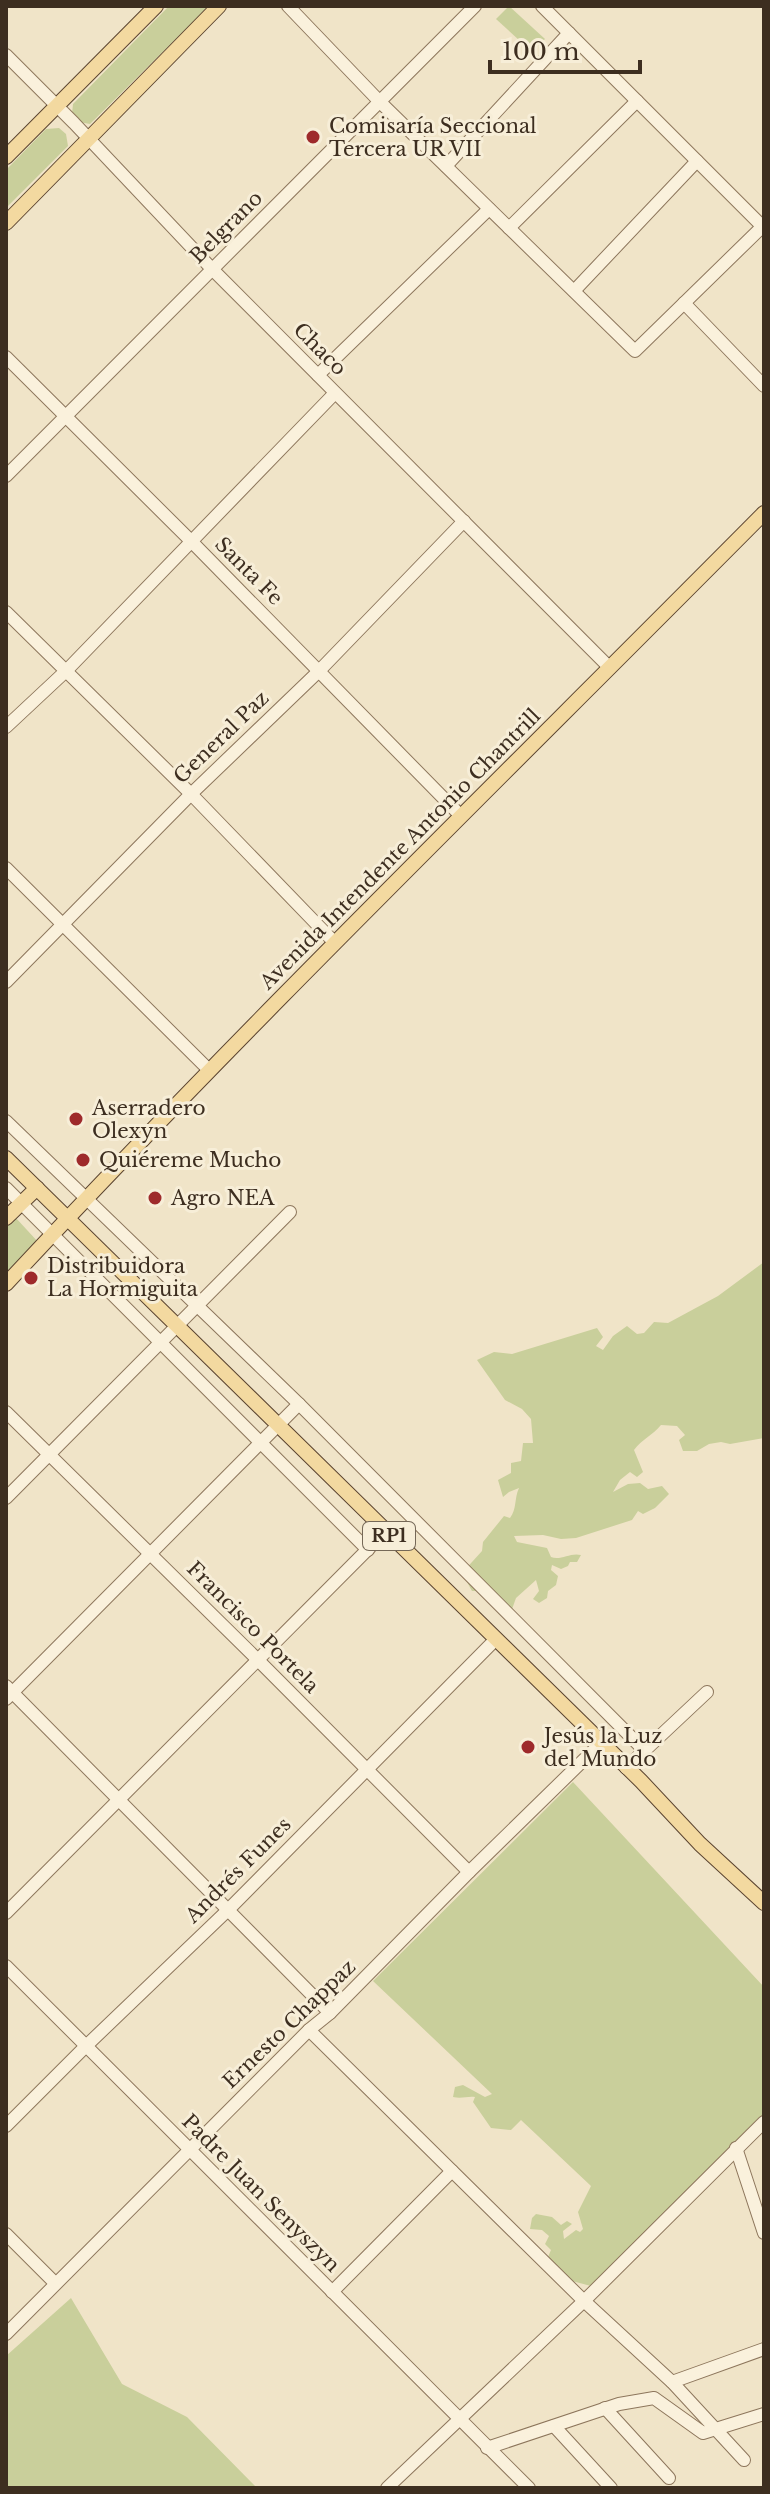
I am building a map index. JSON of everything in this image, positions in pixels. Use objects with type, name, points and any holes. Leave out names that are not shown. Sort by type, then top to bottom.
[{"type":"main road","points":[[6,157],[156,6]]},
{"type":"main road","points":[[6,223],[219,6]]},
{"type":"main road","name":"Avenida Intendente Antonio Chantrill","points":[[6,1284],[209,1070],[764,513]]},
{"type":"main road","name":"RP1","points":[[6,1158],[700,1844],[764,1903]]},
{"type":"main road","points":[[6,1218],[37,1188]]},
{"type":"street","points":[[288,6],[380,102],[635,351],[763,227],[542,6]]},
{"type":"street","name":"Belgrano","points":[[6,476],[475,6]]},
{"type":"street","points":[[446,166],[569,33]]},
{"type":"street","name":"Chaco","points":[[6,55],[212,269],[610,668]]},
{"type":"street","points":[[509,228],[637,101]]},
{"type":"street","points":[[574,291],[697,161]]},
{"type":"street","points":[[318,375],[489,209]]},
{"type":"street","points":[[684,303],[764,386]]},
{"type":"street","name":"Santa Fe","points":[[6,357],[460,815]]},
{"type":"street","points":[[6,727],[67,670],[335,393]]},
{"type":"street","name":"General Paz","points":[[6,982],[191,794],[319,671],[464,521]]},
{"type":"street","points":[[6,612],[191,794],[335,943]]},
{"type":"street","points":[[6,868],[209,1070]]},
{"type":"street","points":[[6,1121],[299,1404],[644,1750]]},
{"type":"street","points":[[6,1188],[368,1550]]},
{"type":"street","points":[[6,1498],[290,1212]]},
{"type":"street","points":[[299,1404],[8,1692],[119,1799],[330,2013]]},
{"type":"street","name":"Francisco Portela","points":[[6,1412],[469,1872]]},
{"type":"street","points":[[6,1913],[385,1532]]},
{"type":"street","name":"Andrés Funes","points":[[6,2126],[228,1910],[495,1640]]},
{"type":"street","points":[[626,1768],[707,1692]]},
{"type":"street","name":"Ernesto Chappaz","points":[[6,2334],[601,1743]]},
{"type":"street","name":"Padre Juan Senyszyn","points":[[6,1966],[529,2488]]},
{"type":"street","points":[[309,2030],[584,2301],[672,2382],[744,2460]]},
{"type":"street","points":[[387,2488],[584,2301],[764,2122]]},
{"type":"street","points":[[736,2148],[764,2233]]},
{"type":"street","points":[[332,2292],[452,2171]]},
{"type":"street","points":[[6,2234],[55,2283]]},
{"type":"street","points":[[672,2382],[764,2349]]},
{"type":"street","points":[[487,2448],[605,2408],[654,2398],[703,2433],[764,2414]]},
{"type":"street","points":[[605,2408],[669,2478]]},
{"type":"street","points":[[554,2426],[611,2488]]},
{"type":"green space","points":[[169,6],[209,6],[90,124],[79,122],[72,114],[73,104]]},
{"type":"green space","points":[[509,6],[545,39],[532,52],[496,19]]},
{"type":"green space","points":[[59,128],[66,134],[68,146],[6,208],[6,170],[46,129]]},
{"type":"green space","points":[[15,1217],[39,1243],[6,1276],[6,1226]]},
{"type":"green space","points":[[764,1262],[764,1438],[730,1444],[721,1442],[697,1451],[683,1451],[679,1440],[685,1435],[677,1426],[661,1425],[634,1450],[643,1472],[637,1477],[630,1472],[620,1480],[613,1492],[628,1484],[640,1483],[648,1489],[662,1486],[669,1494],[655,1508],[643,1514],[638,1511],[632,1520],[576,1538],[514,1536],[517,1542],[547,1548],[551,1557],[581,1555],[577,1562],[570,1562],[561,1569],[552,1565],[551,1570],[558,1576],[556,1585],[539,1603],[533,1599],[539,1591],[536,1580],[516,1598],[511,1612],[484,1591],[472,1591],[462,1573],[482,1551],[483,1542],[504,1516],[510,1518],[515,1507],[519,1488],[503,1497],[498,1480],[511,1473],[511,1463],[521,1461],[523,1443],[533,1443],[531,1419],[522,1409],[505,1400],[477,1360],[494,1352],[512,1354],[597,1328],[603,1337],[596,1346],[603,1350],[613,1336],[627,1326],[637,1334],[644,1333],[654,1322],[668,1323],[718,1296]]},
{"type":"green space","points":[[573,1782],[764,1987],[764,2117],[591,2286],[572,2281],[548,2257],[551,2250],[545,2244],[549,2236],[542,2230],[530,2229],[536,2214],[552,2217],[561,2225],[567,2221],[572,2224],[563,2231],[564,2239],[576,2230],[580,2232],[583,2229],[578,2212],[591,2186],[521,2120],[511,2130],[491,2128],[473,2102],[475,2097],[453,2097],[455,2087],[463,2085],[485,2097],[492,2094],[373,1981]]},
{"type":"green space","points":[[71,2298],[122,2384],[187,2417],[257,2488],[6,2488],[6,2356]]},
{"type":"place","name":"Comisaría Seccional Tercera UR VII","points":[[313,137]]},
{"type":"place","name":"Aserradero Olexyn","points":[[76,1119]]},
{"type":"place","name":"Quiéreme Mucho","points":[[83,1160]]},
{"type":"place","name":"Agro NEA","points":[[155,1198]]},
{"type":"place","name":"Distribuidora La Hormiguita","points":[[31,1278]]},
{"type":"place","name":"Jesús la Luz del Mundo","points":[[528,1747]]}]
